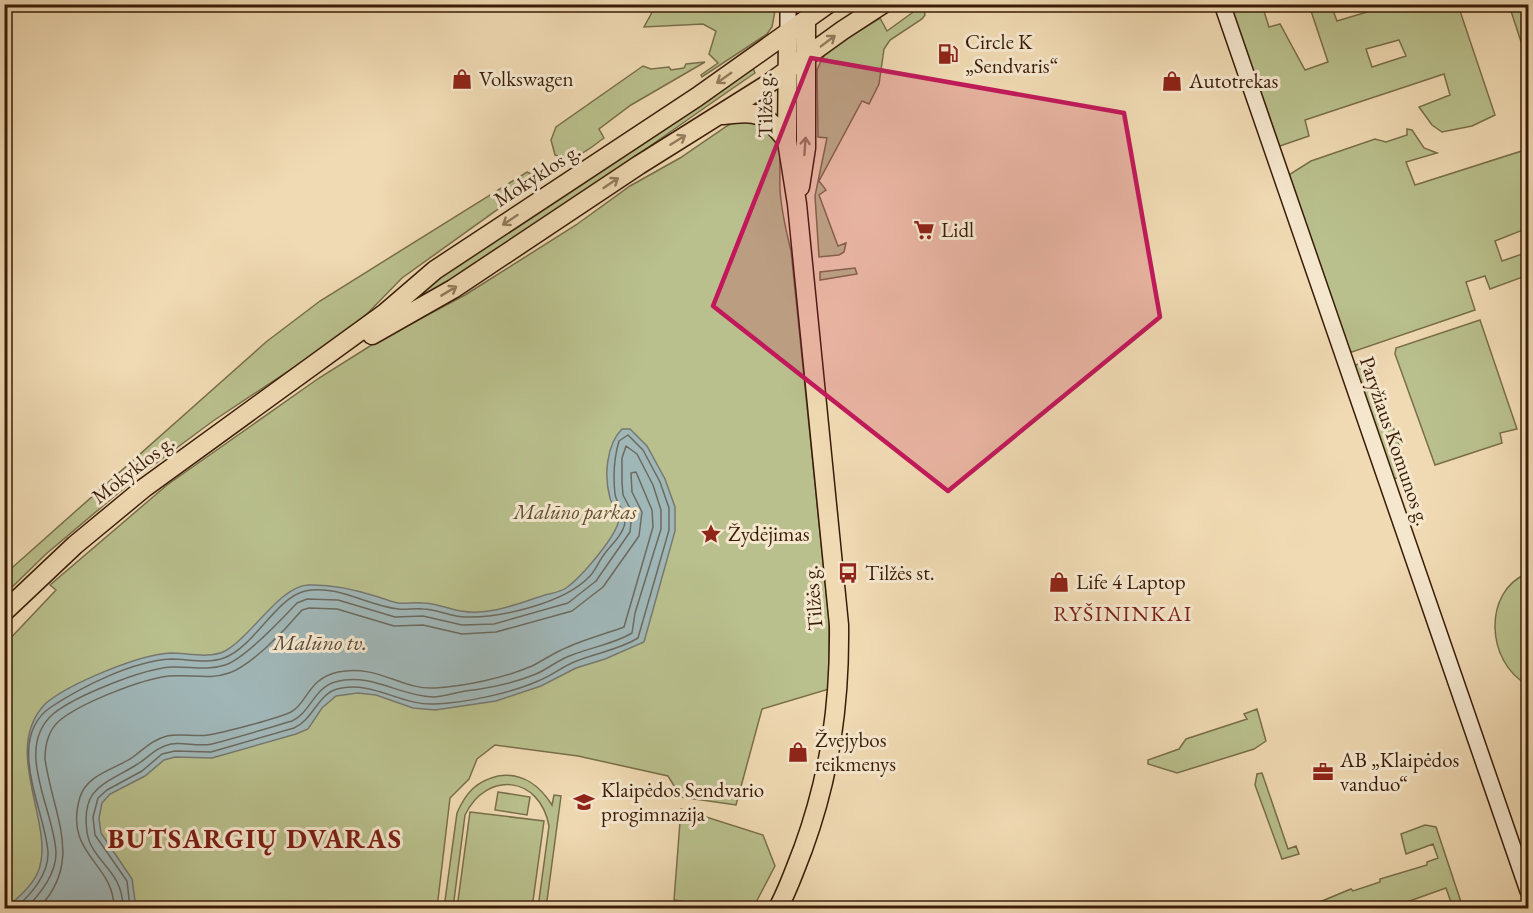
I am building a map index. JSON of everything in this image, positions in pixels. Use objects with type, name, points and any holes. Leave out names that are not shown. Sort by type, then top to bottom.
[{"type":"main road","name":"Mokyklos g.","points":[[4,612],[75,545],[144,488],[214,435],[301,377],[385,313],[435,270],[788,34],[807,13],[828,4]]},
{"type":"main road","name":"Mokyklos g.","points":[[301,377],[453,289],[786,72],[883,4]]},
{"type":"main road","name":"Tilžės g.","points":[[797,204],[806,148],[807,13]]},
{"type":"main road","name":"Tilžės g.","points":[[778,909],[816,814],[828,767],[838,697],[840,661],[839,625],[797,204],[787,141],[788,34]]},
{"type":"main road","points":[[718,115],[752,112],[766,116],[787,141]]},
{"type":"street","name":"Tilžės g.","points":[[788,4],[788,34]]},
{"type":"street","name":"Paryžiaus Komunos g.","points":[[1222,4],[1528,891]]},
{"type":"highlighted area","points":[[811,58],[1124,113],[1160,317],[948,491],[713,306]]},
{"type":"green space","points":[[656,5],[776,5],[772,27],[767,34],[702,77],[701,75],[718,63],[709,54],[716,31],[703,24],[644,27]]},
{"type":"green space","points":[[923,5],[925,15],[922,19],[890,40],[884,49],[879,84],[869,104],[862,101],[819,181],[826,190],[819,195],[838,246],[846,243],[844,252],[839,255],[819,257],[815,196],[827,138],[818,137],[817,70],[827,51],[880,18],[887,31]]},
{"type":"green space","points":[[1228,5],[1262,5],[1269,27],[1280,24],[1305,70],[1328,62],[1309,5],[1331,5],[1337,21],[1367,12],[1365,6],[1369,5],[1458,5],[1495,115],[1472,126],[1442,132],[1432,125],[1419,107],[1450,95],[1444,74],[1305,120],[1309,136],[1277,147]],"holes":[[[1399,40],[1406,56],[1372,67],[1366,49]]]},
{"type":"green space","points":[[1509,5],[1528,5],[1528,63]]},
{"type":"green space","points":[[705,62],[631,105],[599,129],[604,138],[581,154],[569,158],[555,155],[551,140],[556,127],[643,66],[651,69],[669,67],[671,70],[684,68],[686,64]]},
{"type":"green space","points":[[752,66],[755,73],[578,197],[488,257],[396,314],[426,285]]},
{"type":"green space","name":"Malūno parkas","points":[[750,117],[777,132],[779,140],[781,197],[791,251],[829,620],[829,689],[762,709],[736,805],[681,797],[668,776],[578,756],[495,745],[477,759],[469,779],[450,798],[437,908],[5,908],[4,645],[56,590],[50,585],[167,485],[319,378],[378,341],[465,295],[576,225],[630,186],[680,158],[727,126]]},
{"type":"green space","points":[[1407,129],[1412,130],[1424,148],[1437,153],[1406,162],[1415,185],[1528,149],[1528,228],[1495,241],[1502,261],[1528,252],[1528,275],[1490,289],[1485,276],[1466,282],[1475,310],[1352,352],[1347,349],[1287,176],[1311,161],[1375,139],[1386,142],[1407,135]]},
{"type":"green space","points":[[527,172],[533,175],[534,181],[526,189],[402,278],[364,317],[320,350],[213,421],[136,478],[46,554],[5,594],[5,574],[266,342],[320,301]]},
{"type":"green space","points":[[855,268],[857,274],[820,280],[820,272]]},
{"type":"green space","points":[[1480,320],[1517,429],[1500,433],[1502,443],[1435,465],[1395,354],[1396,348]]},
{"type":"green space","points":[[1369,358],[1407,467],[1402,477],[1392,479],[1354,370],[1356,365]]},
{"type":"green space","points":[[1528,573],[1528,685],[1514,675],[1504,661],[1497,645],[1495,628],[1497,611],[1503,595],[1513,582]]},
{"type":"green space","points":[[1257,709],[1266,741],[1254,749],[1177,773],[1148,764],[1148,760],[1179,749],[1186,739],[1247,719],[1244,714]]},
{"type":"green space","points":[[1262,773],[1288,849],[1296,846],[1299,854],[1282,859],[1255,785],[1257,774]]},
{"type":"green space","points":[[498,776],[515,776],[530,782],[552,805],[554,795],[561,796],[546,908],[538,908],[549,826],[544,809],[535,797],[524,789],[512,785],[499,786],[486,791],[465,815],[453,908],[444,908],[457,813],[473,788]]},
{"type":"green space","points":[[498,792],[530,797],[527,815],[495,810]]},
{"type":"green space","points":[[681,809],[763,835],[775,866],[753,908],[723,908],[674,900]]},
{"type":"green space","points":[[470,812],[544,821],[532,908],[457,908]]},
{"type":"green space","points":[[1425,825],[1436,827],[1463,908],[1453,908],[1446,888],[1390,908],[1305,908],[1351,889],[1353,891],[1380,882],[1380,879],[1427,865],[1427,862],[1438,858],[1433,844],[1406,854],[1401,834]]},
{"type":"water","name":"Malūno tv.","points":[[622,429],[630,429],[647,446],[665,479],[675,507],[675,531],[644,642],[605,659],[576,668],[541,686],[496,701],[435,710],[413,708],[376,695],[358,693],[336,696],[322,708],[308,729],[296,734],[212,758],[175,757],[164,760],[145,776],[110,794],[102,803],[99,818],[101,833],[132,879],[136,908],[6,908],[32,882],[38,872],[42,853],[41,833],[28,766],[28,744],[33,723],[45,704],[87,679],[124,664],[171,653],[205,655],[225,651],[287,594],[308,585],[325,585],[367,593],[395,602],[428,603],[471,612],[503,608],[563,590],[598,554],[618,523],[619,515],[608,490],[607,471],[610,452]]},
{"type":"place","name":"Circle K „Sendvaris“","points":[[948,54]]},
{"type":"place","name":"Volkswagen","points":[[462,79]]},
{"type":"place","name":"Autotrekas","points":[[1172,81]]},
{"type":"place","name":"Lidl","points":[[924,230]]},
{"type":"place","name":"Žydėjimas","points":[[711,534]]},
{"type":"place","name":"Tilžės st.","points":[[848,573]]},
{"type":"place","name":"Life 4 Laptop","points":[[1059,582]]},
{"type":"place","name":"Žvejybos reikmenys","points":[[798,752]]},
{"type":"place","name":"AB „Klaipėdos vanduo“","points":[[1323,772]]},
{"type":"place","name":"Klaipėdos Sendvario progimnazija","points":[[584,802]]},
{"type":"district","name":"RYŠININKAI","points":[[1123,613]]},
{"type":"district","name":"BUTSARGIŲ DVARAS","points":[[255,839]]}]
